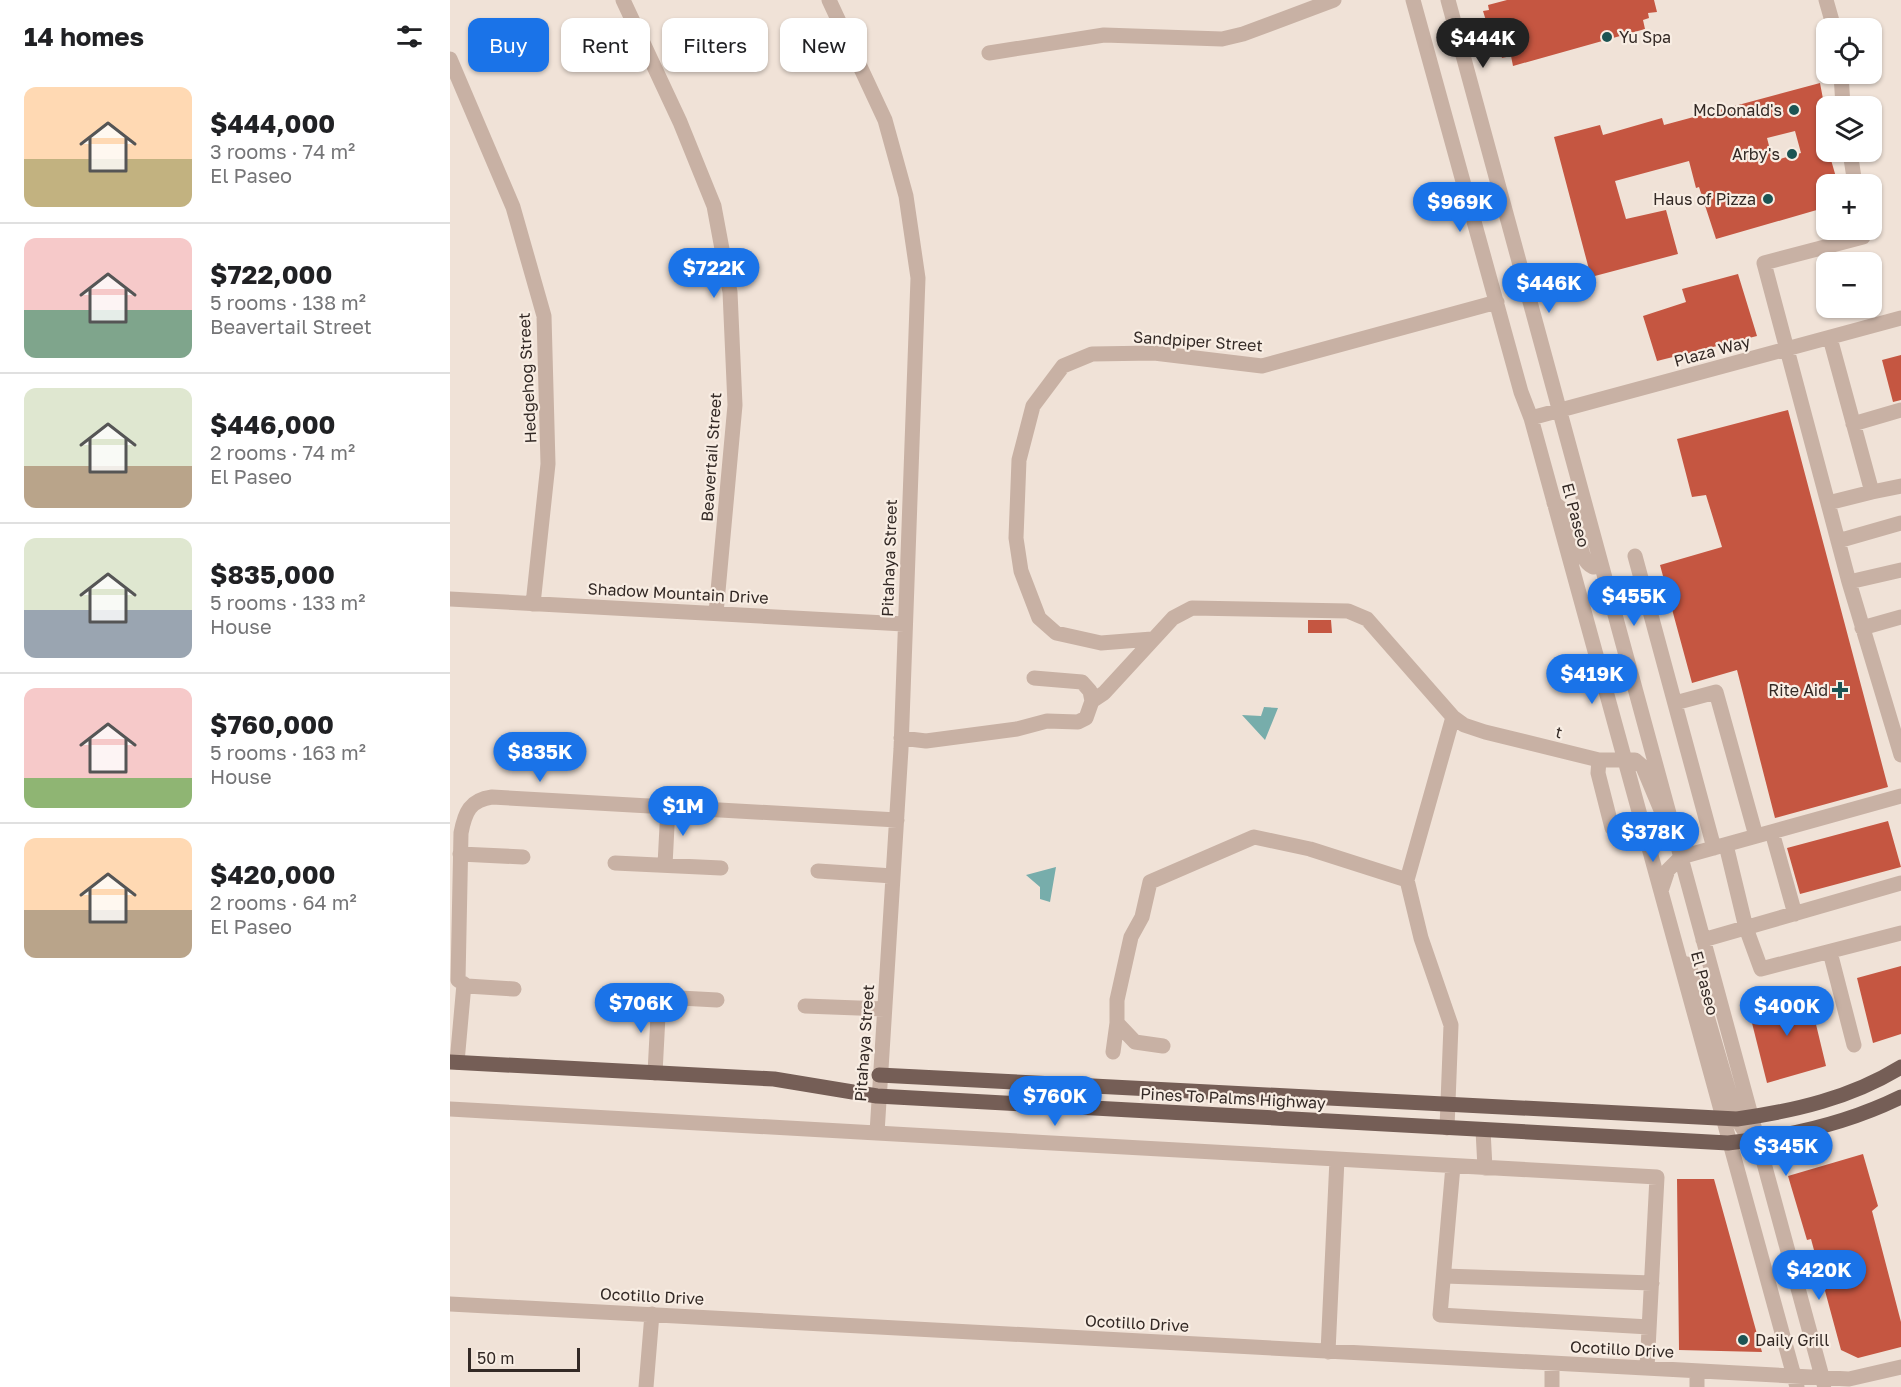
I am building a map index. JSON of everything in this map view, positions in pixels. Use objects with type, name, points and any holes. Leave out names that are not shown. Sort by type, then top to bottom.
[{"type":"main road","name":"Pines To Palms Highway","points":[[454,1062],[774,1079],[877,1096],[1728,1143],[1822,1127],[1901,1097]]},
{"type":"main road","name":"Pines To Palms Highway","points":[[879,1075],[1737,1118],[1800,1109],[1831,1099],[1901,1067]]},
{"type":"street","name":"Beavertail Street","points":[[623,0],[680,122],[714,206],[730,292],[735,405],[716,613]]},
{"type":"street","name":"Pitahaya Street","points":[[829,0],[885,120],[906,196],[918,278],[901,738],[877,1096],[877,1133]]},
{"type":"street","points":[[989,53],[1104,35],[1221,39],[1243,34],[1334,0]]},
{"type":"street","name":"El Paseo","points":[[1413,0],[1674,936],[1696,978],[1737,1118]]},
{"type":"street","name":"El Paseo","points":[[1448,0],[1703,940],[1737,1118],[1728,1143],[1736,1163],[1795,1381]]},
{"type":"street","points":[[1826,0],[1831,18]]},
{"type":"street","name":"Hedgehog Street","points":[[450,59],[513,207],[544,316],[548,464],[533,604]]},
{"type":"street","points":[[1852,240],[1764,263],[1862,628],[1900,749]]},
{"type":"street","name":"Sandpiper Street","points":[[1152,639],[1117,644],[1101,643],[1056,633],[1039,618],[1021,571],[1016,538],[1019,459],[1033,406],[1063,366],[1092,354],[1154,353],[1262,366],[1497,302]]},
{"type":"street","name":"Plaza Way","points":[[1531,418],[1901,318]]},
{"type":"street","points":[[1830,338],[1872,492]]},
{"type":"street","points":[[1853,424],[1901,410]]},
{"type":"street","points":[[1828,503],[1901,486]]},
{"type":"street","points":[[1554,503],[1565,510],[1575,525],[1585,561],[1593,567],[1601,566]]},
{"type":"street","points":[[1838,541],[1901,523]]},
{"type":"street","points":[[1635,556],[1675,703],[1761,969],[1901,933]]},
{"type":"street","points":[[1850,582],[1901,570]]},
{"type":"street","name":"Shadow Mountain Drive","points":[[450,599],[904,624]]},
{"type":"street","points":[[1092,701],[1099,699],[1173,618],[1192,608],[1353,612],[1372,623],[1453,717],[1407,880],[1421,938],[1451,1025],[1447,1128]]},
{"type":"street","points":[[1862,628],[1901,617]]},
{"type":"street","points":[[1117,644],[1129,650],[1131,660],[1128,666]]},
{"type":"street","points":[[901,738],[926,741],[1017,729],[1047,721],[1078,722],[1086,718],[1092,701],[1090,691],[1082,682],[1034,678]]},
{"type":"street","points":[[1675,703],[1716,692],[1756,836]]},
{"type":"street","name":"t","points":[[1453,717],[1464,725],[1485,732],[1599,760],[1624,759]]},
{"type":"street","points":[[1624,759],[1635,760],[1643,767],[1670,838],[1680,854]]},
{"type":"street","points":[[1599,760],[1598,773],[1612,828],[1621,834],[1646,837]]},
{"type":"street","points":[[1661,891],[1668,870],[1680,854],[1720,847],[1901,796]]},
{"type":"street","points":[[514,989],[464,984],[458,980],[460,854],[464,815],[471,804],[480,799],[492,797],[897,820]]},
{"type":"street","points":[[665,865],[668,807]]},
{"type":"street","points":[[1772,832],[1795,914]]},
{"type":"street","points":[[1113,1052],[1117,1000],[1131,937],[1142,917],[1148,885],[1155,879],[1256,837],[1310,849],[1407,880]]},
{"type":"street","points":[[460,854],[523,857]]},
{"type":"street","points":[[615,864],[721,868]]},
{"type":"street","points":[[819,871],[893,876]]},
{"type":"street","points":[[1703,940],[1901,883]]},
{"type":"street","points":[[1830,952],[1854,1045]]},
{"type":"street","points":[[454,1062],[464,984]]},
{"type":"street","points":[[606,994],[717,1000]]},
{"type":"street","points":[[656,1073],[659,997]]},
{"type":"street","points":[[805,1006],[884,1009]]},
{"type":"street","points":[[1117,1023],[1135,1042],[1163,1046]]},
{"type":"street","points":[[450,1109],[1658,1177],[1647,1368]]},
{"type":"street","points":[[1737,1118],[1748,1135],[1756,1140],[1824,1382]]},
{"type":"street","points":[[1483,1130],[1485,1168]]},
{"type":"street","points":[[1328,1352],[1337,1159]]},
{"type":"street","points":[[1453,1166],[1440,1315],[1649,1326]]},
{"type":"street","points":[[1444,1276],[1652,1283]]},
{"type":"street","name":"Ocotillo Drive","points":[[450,1304],[1647,1368],[1795,1381],[1824,1382],[1849,1379],[1901,1367]]},
{"type":"street","points":[[646,1387],[652,1314]]},
{"type":"street","points":[[1552,1364],[1552,1387]]},
{"type":"street","points":[[1697,1371],[1697,1387]]},
{"type":"water","points":[[1264,707],[1278,708],[1265,740],[1242,715],[1261,716]]},
{"type":"water","points":[[1056,867],[1050,902],[1040,899],[1040,887],[1026,875]]},
{"type":"building","points":[[1507,0],[1654,0],[1657,12],[1648,13],[1649,18],[1643,20],[1645,29],[1513,66],[1511,56],[1502,58],[1500,52],[1496,53],[1483,11],[1489,10],[1488,5]]},
{"type":"building","points":[[1820,84],[1822,96],[1816,96],[1816,162],[1832,162],[1835,174],[1816,174],[1816,210],[1716,239],[1699,187],[1696,188],[1689,161],[1615,181],[1626,219],[1666,210],[1678,254],[1591,277],[1554,137],[1600,125],[1603,135],[1662,118],[1664,125]],"holes":[[[1795,131],[1801,153],[1773,161],[1767,138]]]},
{"type":"building","points":[[1738,274],[1757,336],[1657,361],[1643,316],[1686,302],[1682,289]]},
{"type":"building","points":[[1901,355],[1901,400],[1893,402],[1882,360]]},
{"type":"building","points":[[1788,410],[1888,787],[1775,818],[1737,670],[1692,683],[1660,565],[1722,547],[1706,495],[1692,497],[1677,439]]},
{"type":"building","points":[[1308,620],[1331,620],[1332,633],[1308,633]]},
{"type":"building","points":[[1888,821],[1901,867],[1800,894],[1787,848]]},
{"type":"building","points":[[1901,966],[1901,1034],[1873,1043],[1857,978]]},
{"type":"building","points":[[1808,991],[1826,1066],[1767,1083],[1748,1007]]},
{"type":"building","points":[[1863,1154],[1878,1206],[1872,1211],[1901,1322],[1901,1347],[1858,1358],[1841,1350],[1811,1239],[1807,1240],[1788,1176]]},
{"type":"building","points":[[1677,1179],[1714,1179],[1762,1352],[1679,1350]]},
{"type":"place","name":"Yu Spa","points":[[1607,37]]},
{"type":"place","name":"McDonald's","points":[[1794,110]]},
{"type":"place","name":"Arby's","points":[[1792,154]]},
{"type":"place","name":"Haus of Pizza","points":[[1768,199]]},
{"type":"place","name":"Rite Aid","points":[[1840,690]]},
{"type":"place","name":"Daily Grill","points":[[1743,1340]]}]
